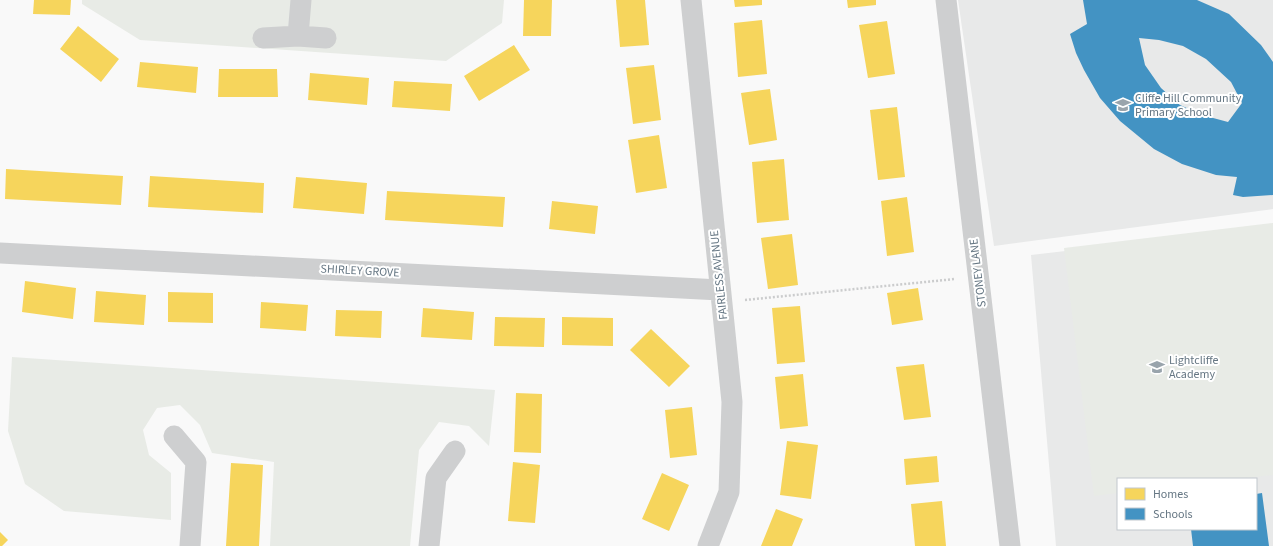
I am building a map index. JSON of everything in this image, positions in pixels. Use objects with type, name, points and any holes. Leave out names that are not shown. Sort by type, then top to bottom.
[{"type":"street","points":[[298,36],[300,0]]},
{"type":"street","name":"FAIRLESS AVENUE","points":[[690,0],[732,402],[729,492],[708,546]]},
{"type":"street","name":"STONEY LANE","points":[[946,0],[1010,546]]},
{"type":"street","points":[[263,38],[298,36],[326,38]]},
{"type":"street","name":"SHIRLEY GROVE","points":[[0,253],[720,290]]},
{"type":"street","points":[[174,436],[196,462],[190,546]]},
{"type":"street","points":[[429,546],[436,478],[455,451]]},
{"type":"path","points":[[720,290],[743,300],[978,277]]},
{"type":"shaded area","points":[[82,0],[504,0],[502,23],[446,61],[140,40],[82,4]]},
{"type":"shaded area","name":"Cliffe Hill Community Primary School","points":[[958,0],[1273,0],[1273,209],[994,246]]},
{"type":"shaded area","name":"Lightcliffe Academy","points":[[1273,223],[1273,475],[1245,478],[1117,478],[1117,493],[1094,496],[1064,248]]},
{"type":"shaded area","name":"Lightcliffe Academy","points":[[1273,227],[1273,546],[1056,546],[1031,255]]},
{"type":"shaded area","points":[[12,357],[495,390],[489,446],[469,426],[439,422],[419,450],[410,546],[270,546],[274,462],[212,453],[200,425],[180,405],[157,408],[143,430],[149,455],[171,473],[171,520],[64,511],[25,484],[8,431]]},
{"type":"building: Homes","points":[[34,0],[71,0],[70,15],[33,14]]},
{"type":"building: Homes","points":[[524,0],[552,0],[551,36],[523,36]]},
{"type":"building: Homes","points":[[616,0],[645,0],[649,45],[620,47]]},
{"type":"building: Homes","points":[[734,0],[762,0],[762,5],[735,7]]},
{"type":"building: Homes","points":[[847,0],[876,0],[876,5],[848,8]]},
{"type":"building: Homes","points":[[762,20],[767,74],[738,77],[734,23]]},
{"type":"building: Homes","points":[[887,21],[895,74],[868,78],[859,25]]},
{"type":"building: Homes","points":[[78,26],[119,59],[101,82],[60,49]]},
{"type":"building: Homes","points":[[514,45],[530,70],[479,101],[464,76]]},
{"type":"building: Homes","points":[[140,62],[198,67],[196,93],[137,87]]},
{"type":"building: Homes","points":[[654,65],[661,120],[633,124],[626,68]]},
{"type":"building: Homes","points":[[219,69],[277,69],[278,97],[218,97]]},
{"type":"building: Homes","points":[[310,73],[369,78],[367,105],[308,100]]},
{"type":"building: Homes","points":[[394,81],[452,84],[450,111],[392,107]]},
{"type":"building: Homes","points":[[770,89],[777,140],[749,145],[741,93]]},
{"type":"building: Homes","points":[[897,107],[905,177],[878,180],[870,110]]},
{"type":"building: Homes","points":[[659,135],[667,188],[636,193],[628,140]]},
{"type":"building: Homes","points":[[784,159],[789,220],[757,223],[752,162]]},
{"type":"building: Homes","points":[[6,169],[123,176],[121,205],[5,199]]},
{"type":"building: Homes","points":[[150,176],[264,183],[263,213],[148,207]]},
{"type":"building: Homes","points":[[296,177],[367,183],[364,214],[293,208]]},
{"type":"building: Homes","points":[[387,191],[505,197],[503,227],[385,220]]},
{"type":"building: Homes","points":[[907,197],[914,252],[887,256],[881,201]]},
{"type":"building: Homes","points":[[552,201],[598,206],[595,234],[549,229]]},
{"type":"building: Homes","points":[[792,234],[798,285],[768,289],[761,238]]},
{"type":"building: Homes","points":[[25,281],[76,288],[73,319],[22,312]]},
{"type":"building: Homes","points":[[918,288],[923,320],[892,325],[887,293]]},
{"type":"building: Homes","points":[[96,291],[146,295],[144,325],[94,322]]},
{"type":"building: Homes","points":[[168,292],[213,293],[213,323],[168,322]]},
{"type":"building: Homes","points":[[261,302],[308,305],[306,331],[260,328]]},
{"type":"building: Homes","points":[[800,306],[805,362],[777,364],[772,308]]},
{"type":"building: Homes","points":[[423,308],[474,312],[472,340],[421,337]]},
{"type":"building: Homes","points":[[336,310],[382,311],[381,338],[335,336]]},
{"type":"building: Homes","points":[[495,317],[545,318],[544,347],[494,346]]},
{"type":"building: Homes","points":[[562,317],[613,318],[613,346],[562,345]]},
{"type":"building: Homes","points":[[651,329],[690,366],[669,387],[630,350]]},
{"type":"building: Homes","points":[[924,364],[931,417],[904,420],[896,367]]},
{"type":"building: Homes","points":[[803,374],[808,426],[780,429],[775,377]]},
{"type":"building: Homes","points":[[516,393],[542,394],[541,453],[514,452]]},
{"type":"building: Homes","points":[[692,407],[697,455],[670,458],[665,410]]},
{"type":"building: Homes","points":[[787,441],[818,445],[811,499],[780,495]]},
{"type":"building: Homes","points":[[937,456],[939,482],[906,485],[904,459]]},
{"type":"building: Homes","points":[[513,462],[540,465],[535,523],[508,521]]},
{"type":"building: Homes","points":[[231,463],[263,465],[259,546],[226,546]]},
{"type":"building: Homes","points":[[662,473],[689,485],[669,531],[642,519]]},
{"type":"building: Homes","points":[[942,501],[946,546],[915,546],[911,504]]},
{"type":"building: Homes","points":[[776,509],[803,519],[792,546],[761,546]]},
{"type":"building: Homes","points":[[0,532],[8,540],[2,546],[0,546]]},
{"type":"building: Schools","points":[[1083,0],[1197,0],[1229,14],[1261,45],[1273,62],[1273,195],[1243,197],[1233,195],[1237,177],[1216,175],[1182,164],[1154,149],[1120,121],[1100,98],[1076,53],[1070,34],[1087,24]],"holes":[[[1139,38],[1159,40],[1183,46],[1206,59],[1231,82],[1242,103],[1228,122],[1202,115],[1180,105],[1161,88],[1145,65]]]},
{"type":"building: Schools","points":[[1262,493],[1269,546],[1193,546],[1191,530],[1257,530],[1257,494]]},
{"type":"place","name":"Cliffe Hill Community Primary School","points":[[1123,105]]},
{"type":"place","name":"Lightcliffe Academy","points":[[1157,367]]}]
